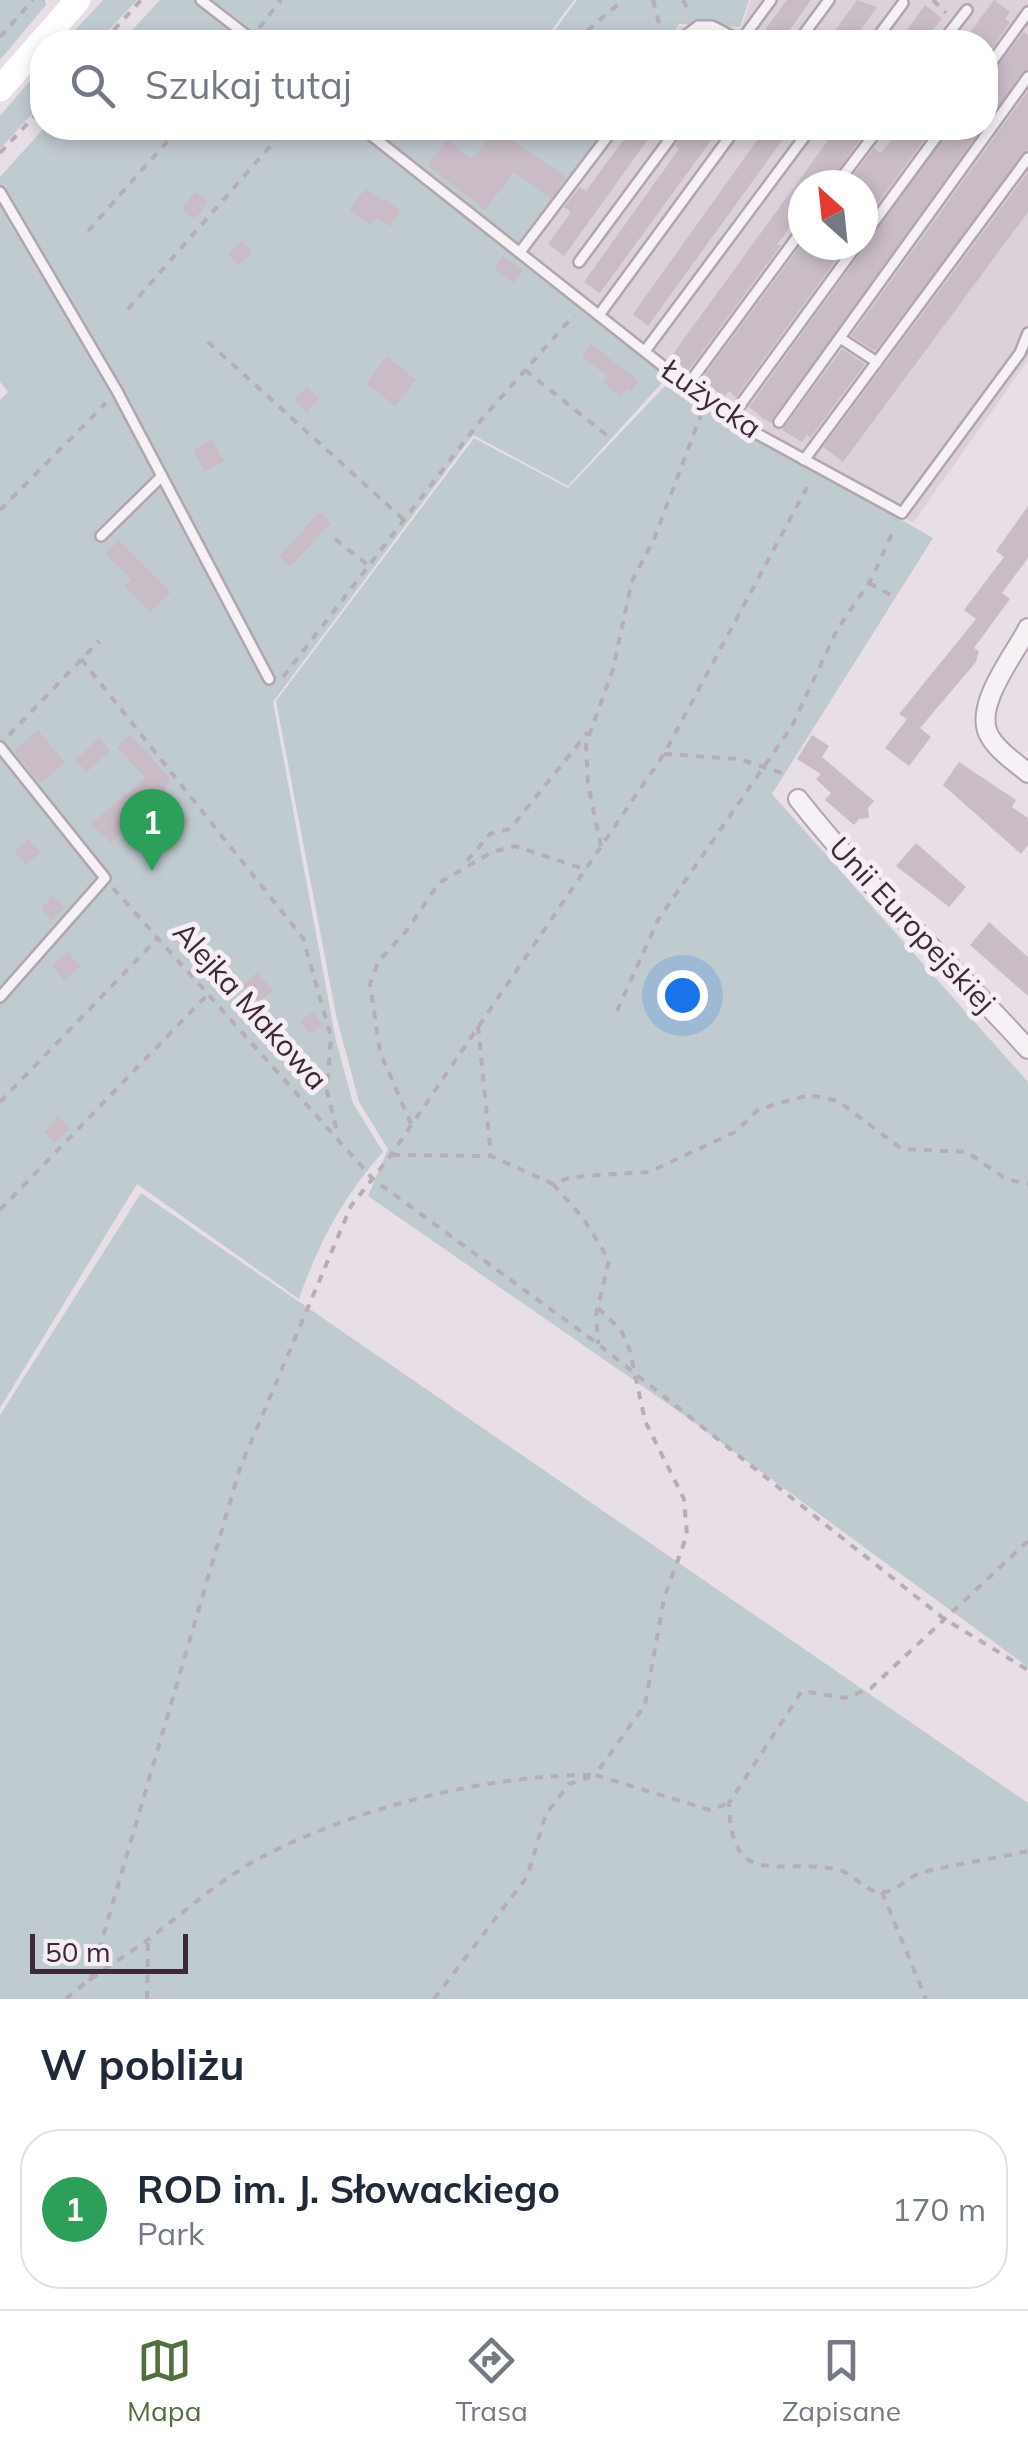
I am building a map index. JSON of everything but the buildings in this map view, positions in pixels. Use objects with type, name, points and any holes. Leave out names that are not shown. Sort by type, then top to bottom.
[{"type":"main road","points":[[52,30],[78,0]]},
{"type":"main road","points":[[0,89],[30,55]]},
{"type":"street","points":[[1028,628],[985,715],[988,732],[997,746],[1028,773]]},
{"type":"street","name":"Unii Europejskiej","points":[[798,799],[874,891],[940,951],[1028,1049]]},
{"type":"lane","points":[[200,0],[238,30]]},
{"type":"lane","points":[[749,30],[771,0]]},
{"type":"lane","points":[[807,30],[829,0]]},
{"type":"lane","points":[[883,30],[903,4]]},
{"type":"lane","points":[[951,30],[967,10]]},
{"type":"lane","points":[[998,53],[1028,12]]},
{"type":"lane","points":[[688,30],[698,26],[719,30]]},
{"type":"lane","points":[[998,119],[1028,77]]},
{"type":"lane","name":"Łużycka","points":[[377,140],[730,419],[902,512]]},
{"type":"lane","points":[[520,252],[605,140]]},
{"type":"lane","points":[[580,262],[669,140]]},
{"type":"lane","points":[[599,314],[727,140]]},
{"type":"lane","points":[[645,351],[802,140]]},
{"type":"lane","points":[[847,170],[870,140]]},
{"type":"lane","points":[[878,217],[934,140]]},
{"type":"lane","points":[[779,422],[983,140]]},
{"type":"lane","points":[[804,460],[1028,158]]},
{"type":"lane","points":[[0,192],[117,391],[269,679]]},
{"type":"lane","points":[[686,386],[788,249]]},
{"type":"lane","points":[[730,419],[846,260]]},
{"type":"lane","points":[[902,512],[1020,353],[1028,332]]},
{"type":"lane","points":[[840,338],[877,362]]},
{"type":"lane","points":[[102,536],[162,476]]},
{"type":"lane","points":[[0,998],[105,878],[2,743]]},
{"type":"path","points":[[0,37],[34,0]]},
{"type":"path","points":[[114,30],[141,0]]},
{"type":"path","points":[[260,30],[281,0]]},
{"type":"path","points":[[587,30],[623,0]]},
{"type":"path","points":[[653,0],[662,30]]},
{"type":"path","points":[[0,154],[30,121]]},
{"type":"path","points":[[88,230],[168,140]]},
{"type":"path","points":[[128,309],[276,140]]},
{"type":"path","points":[[269,679],[275,685],[285,674],[404,520],[584,303]]},
{"type":"path","points":[[208,342],[404,520]]},
{"type":"path","points":[[525,370],[608,436]]},
{"type":"path","points":[[0,510],[117,391]]},
{"type":"path","points":[[600,846],[588,784],[591,730],[613,669],[632,580],[683,467],[688,441],[701,414],[712,405]]},
{"type":"path","points":[[90,1981],[240,1468],[351,1206],[392,1155],[664,754],[818,467]]},
{"type":"path","points":[[617,1011],[658,920],[792,726],[838,630],[869,583],[902,512]]},
{"type":"path","points":[[335,539],[369,566]]},
{"type":"path","points":[[869,583],[896,598]]},
{"type":"path","points":[[2,743],[99,641]]},
{"type":"path","points":[[81,659],[303,938],[331,1037],[327,1091],[340,1141]]},
{"type":"path","points":[[412,1125],[380,1052],[370,984],[378,962],[407,930],[426,898],[464,865],[490,834],[510,830],[591,730]]},
{"type":"path","points":[[664,754],[739,758],[785,774]]},
{"type":"path","points":[[464,865],[515,846],[584,870]]},
{"type":"path","name":"Alejka Makowa","points":[[105,878],[373,1179],[598,1344],[944,1618],[1028,1670]]},
{"type":"path","points":[[0,1102],[158,938]]},
{"type":"path","points":[[0,1210],[208,994]]},
{"type":"path","points":[[478,1026],[491,1156]]},
{"type":"path","points":[[553,1184],[571,1178],[649,1172],[735,1132],[760,1109],[809,1095],[838,1101],[902,1150],[967,1152],[1006,1179],[1028,1184]]},
{"type":"path","points":[[392,1155],[491,1156],[553,1184],[583,1218],[608,1260],[598,1308],[598,1344]]},
{"type":"path","points":[[434,1999],[527,1878],[546,1814],[569,1784],[595,1775],[645,1705],[664,1598],[687,1536],[684,1499],[645,1422],[621,1330],[598,1308]]},
{"type":"path","points":[[66,1999],[261,1857],[349,1819],[509,1780],[595,1775],[710,1810],[729,1802],[802,1691],[845,1698],[871,1688],[1028,1541]]},
{"type":"path","points":[[729,1802],[730,1824],[745,1859],[784,1870],[841,1869],[876,1893],[919,1873],[1028,1851]]},
{"type":"path","points":[[882,1892],[926,1999]]},
{"type":"path","points":[[148,1939],[148,1999]]},
{"type":"shaded area","points":[[0,0],[45,0],[46,5],[0,60]]},
{"type":"shaded area","points":[[103,0],[137,0],[109,30],[75,30]]},
{"type":"shaded area","points":[[160,0],[574,0],[552,30],[132,30]]},
{"type":"shaded area","points":[[577,0],[749,0],[740,27],[679,24],[676,30],[555,30]]},
{"type":"shaded area","points":[[751,0],[1028,0],[1028,360],[913,523],[709,403],[517,253],[596,140],[998,140],[998,30],[678,30],[680,26],[741,29]]},
{"type":"shaded area","points":[[30,81],[30,116],[0,149],[0,116]]},
{"type":"shaded area","points":[[33,140],[597,140],[517,254],[671,373],[568,486],[473,435],[273,702],[336,1041],[353,1103],[383,1152],[334,1221],[299,1299],[137,1184],[0,1408],[0,400],[8,392],[0,382],[0,177]]},
{"type":"shaded area","points":[[667,384],[933,538],[772,794],[1028,1082],[1028,1667],[681,1413],[368,1196],[388,1149],[359,1102],[336,1015],[276,701],[474,438],[568,488]]},
{"type":"shaded area","points":[[141,1193],[1028,1803],[1028,1999],[0,1999],[0,1415]]},
{"type":"place","name":"ROD im. J. Słowackiego","points":[[152,871]]}]
